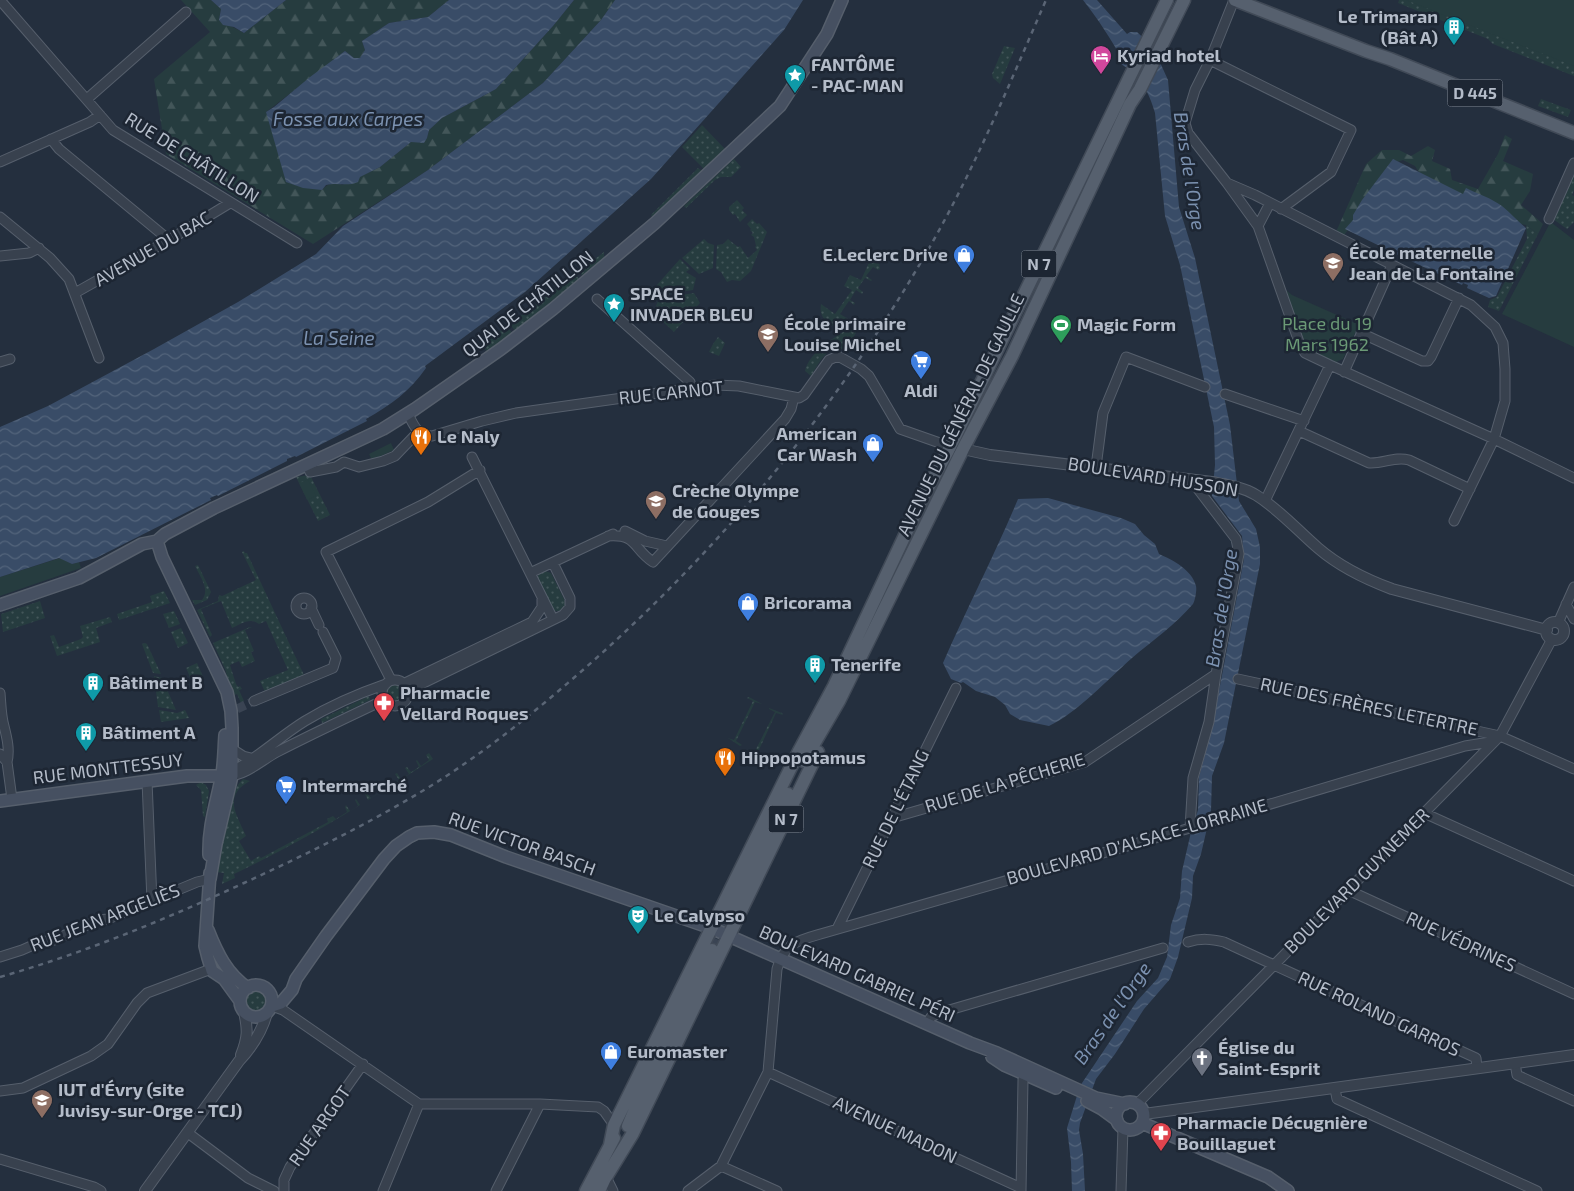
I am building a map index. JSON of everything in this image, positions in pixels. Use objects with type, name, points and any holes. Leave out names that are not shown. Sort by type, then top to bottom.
[{"type":"main road","name":"QUAI DE CHÂTILLON","points":[[0,605],[62,584],[101,568],[109,561],[142,544],[158,545],[165,534],[214,508],[383,429],[408,414],[501,349],[553,309],[655,224],[780,106],[828,34],[842,0]]},
{"type":"main road","name":"AVENUE DU GÉNÉRAL DE GAULLE","points":[[730,914],[804,761],[834,686],[923,497],[950,447],[1167,0]]},
{"type":"main road","name":"AVENUE DU GÉNÉRAL DE GAULLE","points":[[606,1177],[633,1134],[828,732],[840,701],[963,449],[1012,356],[1130,104],[1140,89],[1184,0]]},
{"type":"main road","name":"D 445","points":[[1234,0],[1366,52],[1390,59],[1574,133]]},
{"type":"main road","points":[[158,545],[215,671],[227,692],[231,711],[232,749],[229,774],[210,879]]},
{"type":"main road","name":"AVENUE DU GÉNÉRAL DE GAULLE","points":[[610,1145],[614,1125],[710,928],[798,751],[834,686]]},
{"type":"main road","name":"AVENUE DU GÉNÉRAL DE GAULLE","points":[[804,761],[840,701]]},
{"type":"main road","points":[[231,711],[224,758],[229,774],[209,828],[210,879],[205,946],[211,969],[224,978],[242,1006],[249,1016],[255,1018],[262,1017],[270,1010],[272,998],[269,991],[259,986],[248,988],[243,993],[242,1006]]},
{"type":"main road","name":"RUE MONTTESSUY","points":[[6,800],[187,776],[229,774]]},
{"type":"main road","name":"RUE VICTOR BASCH","points":[[270,1010],[281,1003],[292,990],[296,979],[384,859],[402,841],[417,833],[451,834],[506,857],[730,936]]},
{"type":"main road","points":[[207,926],[215,949],[226,967],[236,979],[248,988]]},
{"type":"main road","name":"BOULEVARD GABRIEL PÉRI","points":[[730,936],[970,1043],[1004,1065],[1026,1071],[1090,1099],[1120,1124]]},
{"type":"main road","name":"AVENUE DU GÉNÉRAL DE GAULLE","points":[[599,1191],[644,1088],[712,950]]},
{"type":"main road","name":"RUE VICTOR BASCH","points":[[269,991],[282,988],[296,979]]},
{"type":"main road","name":"AVENUE DU GÉNÉRAL DE GAULLE","points":[[586,1191],[610,1145],[644,1088]]},
{"type":"main road","name":"BOULEVARD GABRIEL PÉRI","points":[[1090,1099],[1124,1104]]},
{"type":"main road","points":[[1141,1114],[1136,1129],[1127,1130],[1120,1124],[1119,1109],[1124,1104],[1133,1103],[1141,1114],[1268,1177],[1288,1191]]},
{"type":"street","name":"RUE DE CHÂTILLON","points":[[0,0],[113,130],[297,243]]},
{"type":"street","points":[[1234,0],[1210,60],[1195,90],[1185,123],[1188,133],[1228,183],[1258,226],[1299,342],[1305,353],[1494,439],[1574,478]]},
{"type":"street","points":[[87,99],[186,12]]},
{"type":"street","points":[[1210,60],[1351,130],[1330,172],[1281,210]]},
{"type":"street","points":[[0,162],[90,122],[100,115]]},
{"type":"street","points":[[51,139],[59,149],[169,240]]},
{"type":"street","points":[[1549,219],[1574,163]]},
{"type":"street","points":[[1228,183],[1471,304],[1495,327],[1502,343],[1505,369],[1505,401],[1494,439],[1454,521]]},
{"type":"street","name":"AVENUE DU BAC","points":[[75,293],[230,203]]},
{"type":"street","points":[[1258,226],[1270,203]]},
{"type":"street","points":[[0,217],[39,248],[69,279],[99,358]]},
{"type":"street","points":[[0,256],[30,253],[39,248]]},
{"type":"street","points":[[1344,372],[1392,265]]},
{"type":"street","points":[[1362,333],[1422,361],[1428,361],[1459,298]]},
{"type":"street","points":[[597,299],[690,382],[691,388]]},
{"type":"street","points":[[608,536],[625,537],[636,545],[646,558],[653,562],[785,418],[791,409],[794,397],[799,398],[804,395],[829,360],[838,356],[861,369],[869,376],[900,429],[950,447],[963,449]]},
{"type":"street","points":[[1096,467],[1102,413],[1126,357],[1204,387]]},
{"type":"street","points":[[0,362],[10,359]]},
{"type":"street","points":[[1264,500],[1330,366]]},
{"type":"street","name":"RUE CARNOT","points":[[418,432],[426,436],[436,436],[482,420],[516,413],[715,385],[738,386],[794,397]]},
{"type":"street","points":[[1225,394],[1304,420]]},
{"type":"street","points":[[306,465],[310,472],[336,467],[344,462],[359,467],[395,456],[418,432],[408,414]]},
{"type":"street","points":[[1299,431],[1369,462],[1376,463],[1401,458],[1409,460],[1470,489]]},
{"type":"street","name":"BOULEVARD HUSSON","points":[[963,449],[990,455],[1212,482],[1242,489],[1264,500],[1319,550],[1337,563],[1373,582],[1549,635]]},
{"type":"street","points":[[472,457],[553,619]]},
{"type":"street","points":[[388,682],[326,552],[428,502],[480,470]]},
{"type":"street","points":[[1190,828],[1192,778],[1209,722],[1216,674],[1239,554],[1236,539],[1191,480]]},
{"type":"street","points":[[530,574],[618,532],[625,531],[645,541],[667,546]]},
{"type":"street","points":[[407,687],[563,615],[571,603],[553,563]]},
{"type":"street","points":[[1565,627],[1551,624],[1549,635],[1561,638],[1565,627],[1566,604],[1574,588]]},
{"type":"street","points":[[407,687],[532,622],[542,608],[541,597]]},
{"type":"street","points":[[1566,604],[1574,619]]},
{"type":"street","points":[[254,701],[333,668],[336,658],[311,608]]},
{"type":"street","name":"BOULEVARD GUYNEMER","points":[[1141,1114],[1274,965],[1500,736],[1549,635]]},
{"type":"street","name":"RUE DE LA PÊCHERIE","points":[[892,818],[1085,762],[1216,674]]},
{"type":"street","name":"RUE DES FRÈRES LETERTRE","points":[[1238,679],[1500,736],[1574,769]]},
{"type":"street","points":[[229,774],[271,747],[305,721],[388,682],[398,680],[407,687],[408,698],[402,705],[390,706],[384,700],[382,691],[388,682]]},
{"type":"street","name":"RUE DE L'ÉTANG","points":[[837,929],[956,688]]},
{"type":"street","points":[[0,693],[2,729],[6,732],[8,755],[6,800]]},
{"type":"street","points":[[229,774],[245,772],[264,759],[312,734],[384,700]]},
{"type":"street","name":"BOULEVARD D'ALSACE-LORRAINE","points":[[780,958],[789,946],[795,942],[837,929],[1211,822],[1465,746],[1490,742],[1500,736]]},
{"type":"street","points":[[232,749],[243,756],[252,758]]},
{"type":"street","points":[[0,754],[7,762]]},
{"type":"street","points":[[147,781],[152,901]]},
{"type":"street","points":[[1424,813],[1574,881]]},
{"type":"street","name":"RUE JEAN ARGELIÈS","points":[[0,957],[40,942],[54,940],[72,933],[82,926],[98,920],[108,919],[197,882],[210,879]]},
{"type":"street","name":"RUE VÉDRINES","points":[[1348,890],[1574,994]]},
{"type":"street","points":[[1188,942],[1198,939],[1224,942],[1274,965]]},
{"type":"street","points":[[927,1023],[931,1017],[939,1013],[1162,948]]},
{"type":"street","points":[[688,1191],[721,1166],[768,1072],[776,969],[780,958]]},
{"type":"street","name":"RUE ROLAND GARROS","points":[[1274,965],[1476,1058],[1477,1068]]},
{"type":"street","points":[[0,1091],[23,1088],[91,1056],[108,1044],[136,1003],[147,993],[211,969]]},
{"type":"street","points":[[239,1061],[248,1030],[242,1006]]},
{"type":"street","points":[[145,1191],[239,1061],[250,1049],[270,1010],[283,1010],[419,1104],[540,1104],[598,1107],[604,1111],[614,1125]]},
{"type":"street","points":[[1141,1114],[1574,1055]]},
{"type":"street","points":[[1515,1063],[1518,1075],[1574,1101]]},
{"type":"street","name":"RUE ARGOT","points":[[284,1191],[284,1180],[290,1167],[363,1064]]},
{"type":"street","points":[[1021,1190],[1026,1071]]},
{"type":"street","name":"AVENUE MADON","points":[[768,1072],[1021,1190]]},
{"type":"street","points":[[1335,1089],[1337,1099],[1537,1191]]},
{"type":"street","points":[[382,1191],[419,1104]]},
{"type":"street","points":[[496,1191],[540,1104]]},
{"type":"street","points":[[1120,1124],[1121,1191]]},
{"type":"street","points":[[188,1133],[248,1178],[274,1191]]},
{"type":"street","points":[[0,1159],[94,1187],[101,1191]]},
{"type":"street","points":[[721,1166],[777,1191]]},
{"type":"street","points":[[606,1177],[614,1191]]},
{"type":"green space","points":[[181,0],[211,0],[221,9],[219,20],[244,33],[286,0],[449,0],[428,17],[389,23],[362,41],[365,50],[360,58],[354,58],[345,51],[266,112],[322,190],[331,184],[337,183],[342,185],[380,167],[411,142],[427,138],[429,130],[442,118],[496,89],[574,0],[615,0],[601,20],[543,83],[428,170],[313,244],[166,154],[154,79],[210,32]]},
{"type":"green space","points":[[1399,0],[1412,0],[1574,65],[1574,76],[1398,3]]},
{"type":"green space","points":[[1406,0],[1574,0],[1574,66]]},
{"type":"green space","points":[[1004,46],[1015,48],[1000,84],[993,78],[992,74]]},
{"type":"green space","points":[[1541,99],[1571,110],[1568,117],[1538,106]]},
{"type":"green space","points":[[702,125],[725,149],[704,169],[682,147]]},
{"type":"green space","points":[[1505,135],[1512,139],[1503,161],[1533,174],[1530,191],[1521,205],[1543,224],[1538,234],[1526,225],[1513,222],[1420,174],[1415,166],[1403,160],[1391,164],[1356,220],[1344,235],[1336,232],[1366,164],[1382,150],[1399,150],[1411,156],[1428,146],[1435,150],[1432,161],[1450,169],[1452,180],[1478,189],[1498,154]]},
{"type":"green space","points":[[734,159],[741,167],[731,177],[721,177],[715,180],[686,208],[684,206]]},
{"type":"green space","points":[[698,168],[702,171],[653,218],[651,215]]},
{"type":"green space","points":[[1574,168],[1574,190],[1572,195],[1574,196],[1574,222],[1567,229],[1553,219]]},
{"type":"green space","points":[[737,200],[747,215],[740,222],[735,214],[733,215],[729,210],[729,207]]},
{"type":"green space","points":[[752,219],[757,224],[759,223],[767,232],[751,271],[740,281],[732,280],[727,282],[721,272],[716,269],[717,245],[723,244],[728,239],[738,247],[740,246],[748,258],[757,250],[754,237],[751,235],[753,233],[747,224]]},
{"type":"green space","points":[[1550,223],[1574,240],[1574,347],[1502,314]]},
{"type":"green space","points":[[1526,225],[1538,234],[1499,311],[1488,307],[1490,300],[1497,297],[1527,239]]},
{"type":"green space","points":[[704,239],[714,245],[713,268],[699,274],[682,258]]},
{"type":"green space","points":[[604,252],[604,259],[583,276],[578,272]]},
{"type":"green space","points":[[872,256],[879,261],[880,269],[878,270],[873,267],[866,276],[872,280],[865,278],[858,288],[863,292],[862,294],[856,290],[850,300],[855,303],[854,305],[849,301],[840,314],[860,326],[846,350],[839,349],[829,352],[821,360],[811,376],[805,371],[811,359],[820,348],[843,332],[827,322],[822,315],[821,304],[835,314],[852,290],[844,286],[850,275],[861,280]]},
{"type":"green space","points":[[680,259],[690,269],[686,272],[696,278],[693,290],[659,295],[656,286]]},
{"type":"green space","points":[[575,274],[579,279],[515,331],[510,324]]},
{"type":"green space","name":"Place du 19 Mars 1962","points":[[1286,290],[1292,295],[1355,323],[1360,322],[1343,359],[1336,362],[1310,351],[1305,345]]},
{"type":"green space","points":[[694,293],[700,303],[674,332],[660,319],[662,317],[654,310],[659,299]]},
{"type":"green space","points":[[507,326],[512,333],[487,352],[482,344]]},
{"type":"green space","points":[[718,337],[725,343],[719,356],[709,352]]},
{"type":"green space","points":[[391,443],[394,450],[372,460],[369,454]]},
{"type":"green space","points":[[310,475],[330,515],[318,521],[296,477]]},
{"type":"green space","points":[[308,480],[316,496],[307,500],[299,483]]},
{"type":"green space","points":[[242,552],[247,553],[304,675],[265,692],[260,681],[288,670],[266,621],[259,624],[249,621],[232,628],[221,601],[201,609],[212,635],[210,637],[197,610],[218,601],[219,595],[222,596],[256,580]]},
{"type":"green space","points":[[60,558],[72,564],[79,562],[81,568],[0,596],[0,577]]},
{"type":"green space","points":[[198,565],[211,592],[207,600],[195,605],[192,600],[202,600],[205,592],[204,584],[195,566]]},
{"type":"green space","points":[[545,571],[551,573],[566,603],[562,611],[553,611],[537,578],[539,574]]},
{"type":"green space","points":[[164,591],[170,603],[119,620],[117,614],[152,602],[150,596]]},
{"type":"green space","points":[[40,601],[45,618],[3,632],[1,614]]},
{"type":"green space","points":[[174,611],[180,624],[169,628],[163,614]]},
{"type":"green space","points":[[110,617],[112,622],[96,628],[100,642],[57,656],[50,636],[54,635],[59,647],[83,637],[80,626]]},
{"type":"green space","points":[[252,627],[245,630],[254,651],[251,652],[255,661],[242,667],[239,661],[230,665],[236,684],[242,689],[239,690],[244,701],[241,703],[237,694],[233,696],[225,669],[213,643]]},
{"type":"green space","points":[[181,628],[188,643],[178,648],[171,632]]},
{"type":"green space","points":[[145,643],[161,674],[153,673],[142,644]]},
{"type":"green space","points":[[197,663],[204,679],[193,684],[186,668]]},
{"type":"green space","points":[[154,676],[162,678],[176,710],[158,707]]},
{"type":"green space","points":[[395,685],[401,687],[403,693],[401,699],[395,701],[389,699],[387,693],[389,687]]},
{"type":"green space","points":[[369,696],[370,700],[322,723],[321,719]]},
{"type":"green space","points":[[749,697],[762,704],[755,702],[736,741],[742,745],[740,746],[728,738],[734,740],[753,701],[747,698]]},
{"type":"green space","points":[[769,708],[783,715],[776,713],[758,752],[763,755],[761,756],[749,749],[755,751],[775,712]]},
{"type":"green space","points":[[159,710],[177,713],[185,710],[189,718],[161,722]]},
{"type":"green space","points":[[429,753],[433,759],[382,791],[389,786],[385,781],[387,780],[391,785],[399,780],[395,774],[397,773],[401,779],[409,774],[405,768],[407,767],[411,772],[419,767],[417,760],[421,766],[429,760],[426,755]]},
{"type":"green space","points":[[243,779],[250,781],[236,793],[234,806],[246,836],[239,841],[251,861],[259,856],[261,858],[328,822],[327,819],[333,816],[336,819],[347,812],[346,805],[350,811],[311,834],[234,874],[235,878],[222,884],[224,873],[217,872],[222,837],[232,796]]},
{"type":"green space","points":[[201,782],[206,785],[209,791],[205,817],[203,816],[201,790],[196,785]]},
{"type":"green space","points":[[377,786],[381,792],[368,800],[365,794],[367,793],[371,798],[379,793],[375,787]]},
{"type":"green space","points":[[252,991],[260,991],[266,997],[266,1005],[260,1011],[252,1011],[246,1005],[246,997]]},
{"type":"water","points":[[211,0],[286,0],[244,33],[234,27],[223,25],[219,20],[221,9]]},
{"type":"water","name":"Fosse aux Carpes","points":[[449,0],[574,0],[496,89],[442,118],[429,130],[424,143],[411,142],[380,167],[360,177],[358,182],[326,185],[322,190],[303,188],[286,182],[266,112],[345,51],[354,58],[360,58],[365,50],[362,41],[389,23],[428,17]]},
{"type":"water","name":"La Seine","points":[[615,0],[803,0],[784,30],[651,179],[525,292],[425,366],[426,368],[407,391],[366,419],[367,421],[296,457],[287,459],[287,461],[218,496],[210,498],[211,500],[96,558],[72,564],[59,558],[0,577],[0,427],[48,406],[154,349],[238,302],[316,254],[343,226],[428,170],[543,83],[601,20]]},
{"type":"water","points":[[1083,0],[1097,0],[1127,34],[1137,32],[1153,47],[1168,80],[1179,207],[1195,258],[1230,425],[1239,501],[1256,529],[1260,547],[1260,564],[1224,743],[1212,776],[1211,811],[1201,854],[1193,876],[1192,898],[1178,957],[1170,979],[1144,1009],[1115,1054],[1096,1079],[1079,1130],[1083,1154],[1085,1191],[1072,1191],[1067,1128],[1080,1086],[1137,1001],[1158,978],[1167,957],[1171,925],[1180,898],[1182,871],[1198,810],[1199,777],[1212,728],[1244,559],[1242,536],[1212,496],[1215,465],[1214,427],[1180,265],[1165,216],[1155,113],[1143,85],[1128,68],[1121,64],[1123,61],[1114,45]]},
{"type":"water","points":[[1393,159],[1463,194],[1466,188],[1493,201],[1502,206],[1526,228],[1496,296],[1489,298],[1467,288],[1468,285],[1463,283],[1462,285],[1396,254],[1398,251],[1393,249],[1392,252],[1345,229],[1353,220],[1353,215],[1362,200]]},
{"type":"water","points":[[1048,498],[1121,518],[1135,524],[1155,544],[1159,554],[1186,570],[1194,580],[1196,588],[1193,604],[1179,618],[1092,695],[1070,713],[1049,726],[1020,720],[1010,714],[1005,705],[995,697],[976,691],[963,682],[951,679],[943,663],[1018,499]]},
{"type":"tunnel","points":[[237,709],[254,701]]},
{"type":"tunnel","points":[[712,950],[730,913]]},
{"type":"railway","points":[[0,977],[124,935],[184,910],[291,861],[384,813],[449,774],[509,731],[566,685],[634,623],[683,575],[773,474],[855,365],[893,308],[928,250],[961,189],[1046,0]]},
{"type":"place","name":"Le Trimaran (Bât A)","points":[[1454,46]]},
{"type":"place","name":"Kyriad hotel","points":[[1101,75]]},
{"type":"place","name":"FANTÔME - PAC-MAN","points":[[795,94]]},
{"type":"place","name":"E.Leclerc Drive","points":[[964,274]]},
{"type":"place","name":"École maternelle Jean de La Fontaine","points":[[1333,282]]},
{"type":"place","name":"SPACE INVADER BLEU","points":[[614,323]]},
{"type":"place","name":"Magic Form","points":[[1061,344]]},
{"type":"place","name":"École primaire Louise Michel","points":[[768,353]]},
{"type":"place","name":"Aldi","points":[[921,380]]},
{"type":"place","name":"Le Naly","points":[[421,456]]},
{"type":"place","name":"American Car Wash","points":[[873,463]]},
{"type":"place","name":"Crèche Olympe de Gouges","points":[[656,520]]},
{"type":"place","name":"Bricorama","points":[[748,622]]},
{"type":"place","name":"Tenerife","points":[[815,684]]},
{"type":"place","name":"Bâtiment B","points":[[93,702]]},
{"type":"place","name":"Pharmacie Vellard Roques","points":[[384,722]]},
{"type":"place","name":"Bâtiment A","points":[[86,752]]},
{"type":"place","name":"Hippopotamus","points":[[725,777]]},
{"type":"place","name":"Intermarché","points":[[286,805]]},
{"type":"place","name":"Le Calypso","points":[[638,935]]},
{"type":"place","name":"Euromaster","points":[[611,1071]]},
{"type":"place","name":"Église du Saint-Esprit","points":[[1202,1077]]},
{"type":"place","name":"IUT d'Évry (site Juvisy-sur-Orge - TCJ)","points":[[42,1119]]},
{"type":"place","name":"Pharmacie Décugnière Bouillaguet","points":[[1161,1152]]},
{"type":"water label","name":"Bras de l'Orge","points":[[1190,171]]},
{"type":"water label","name":"Bras de l'Orge","points":[[1221,608]]},
{"type":"water label","name":"Bras de l'Orge","points":[[1112,1013]]}]
